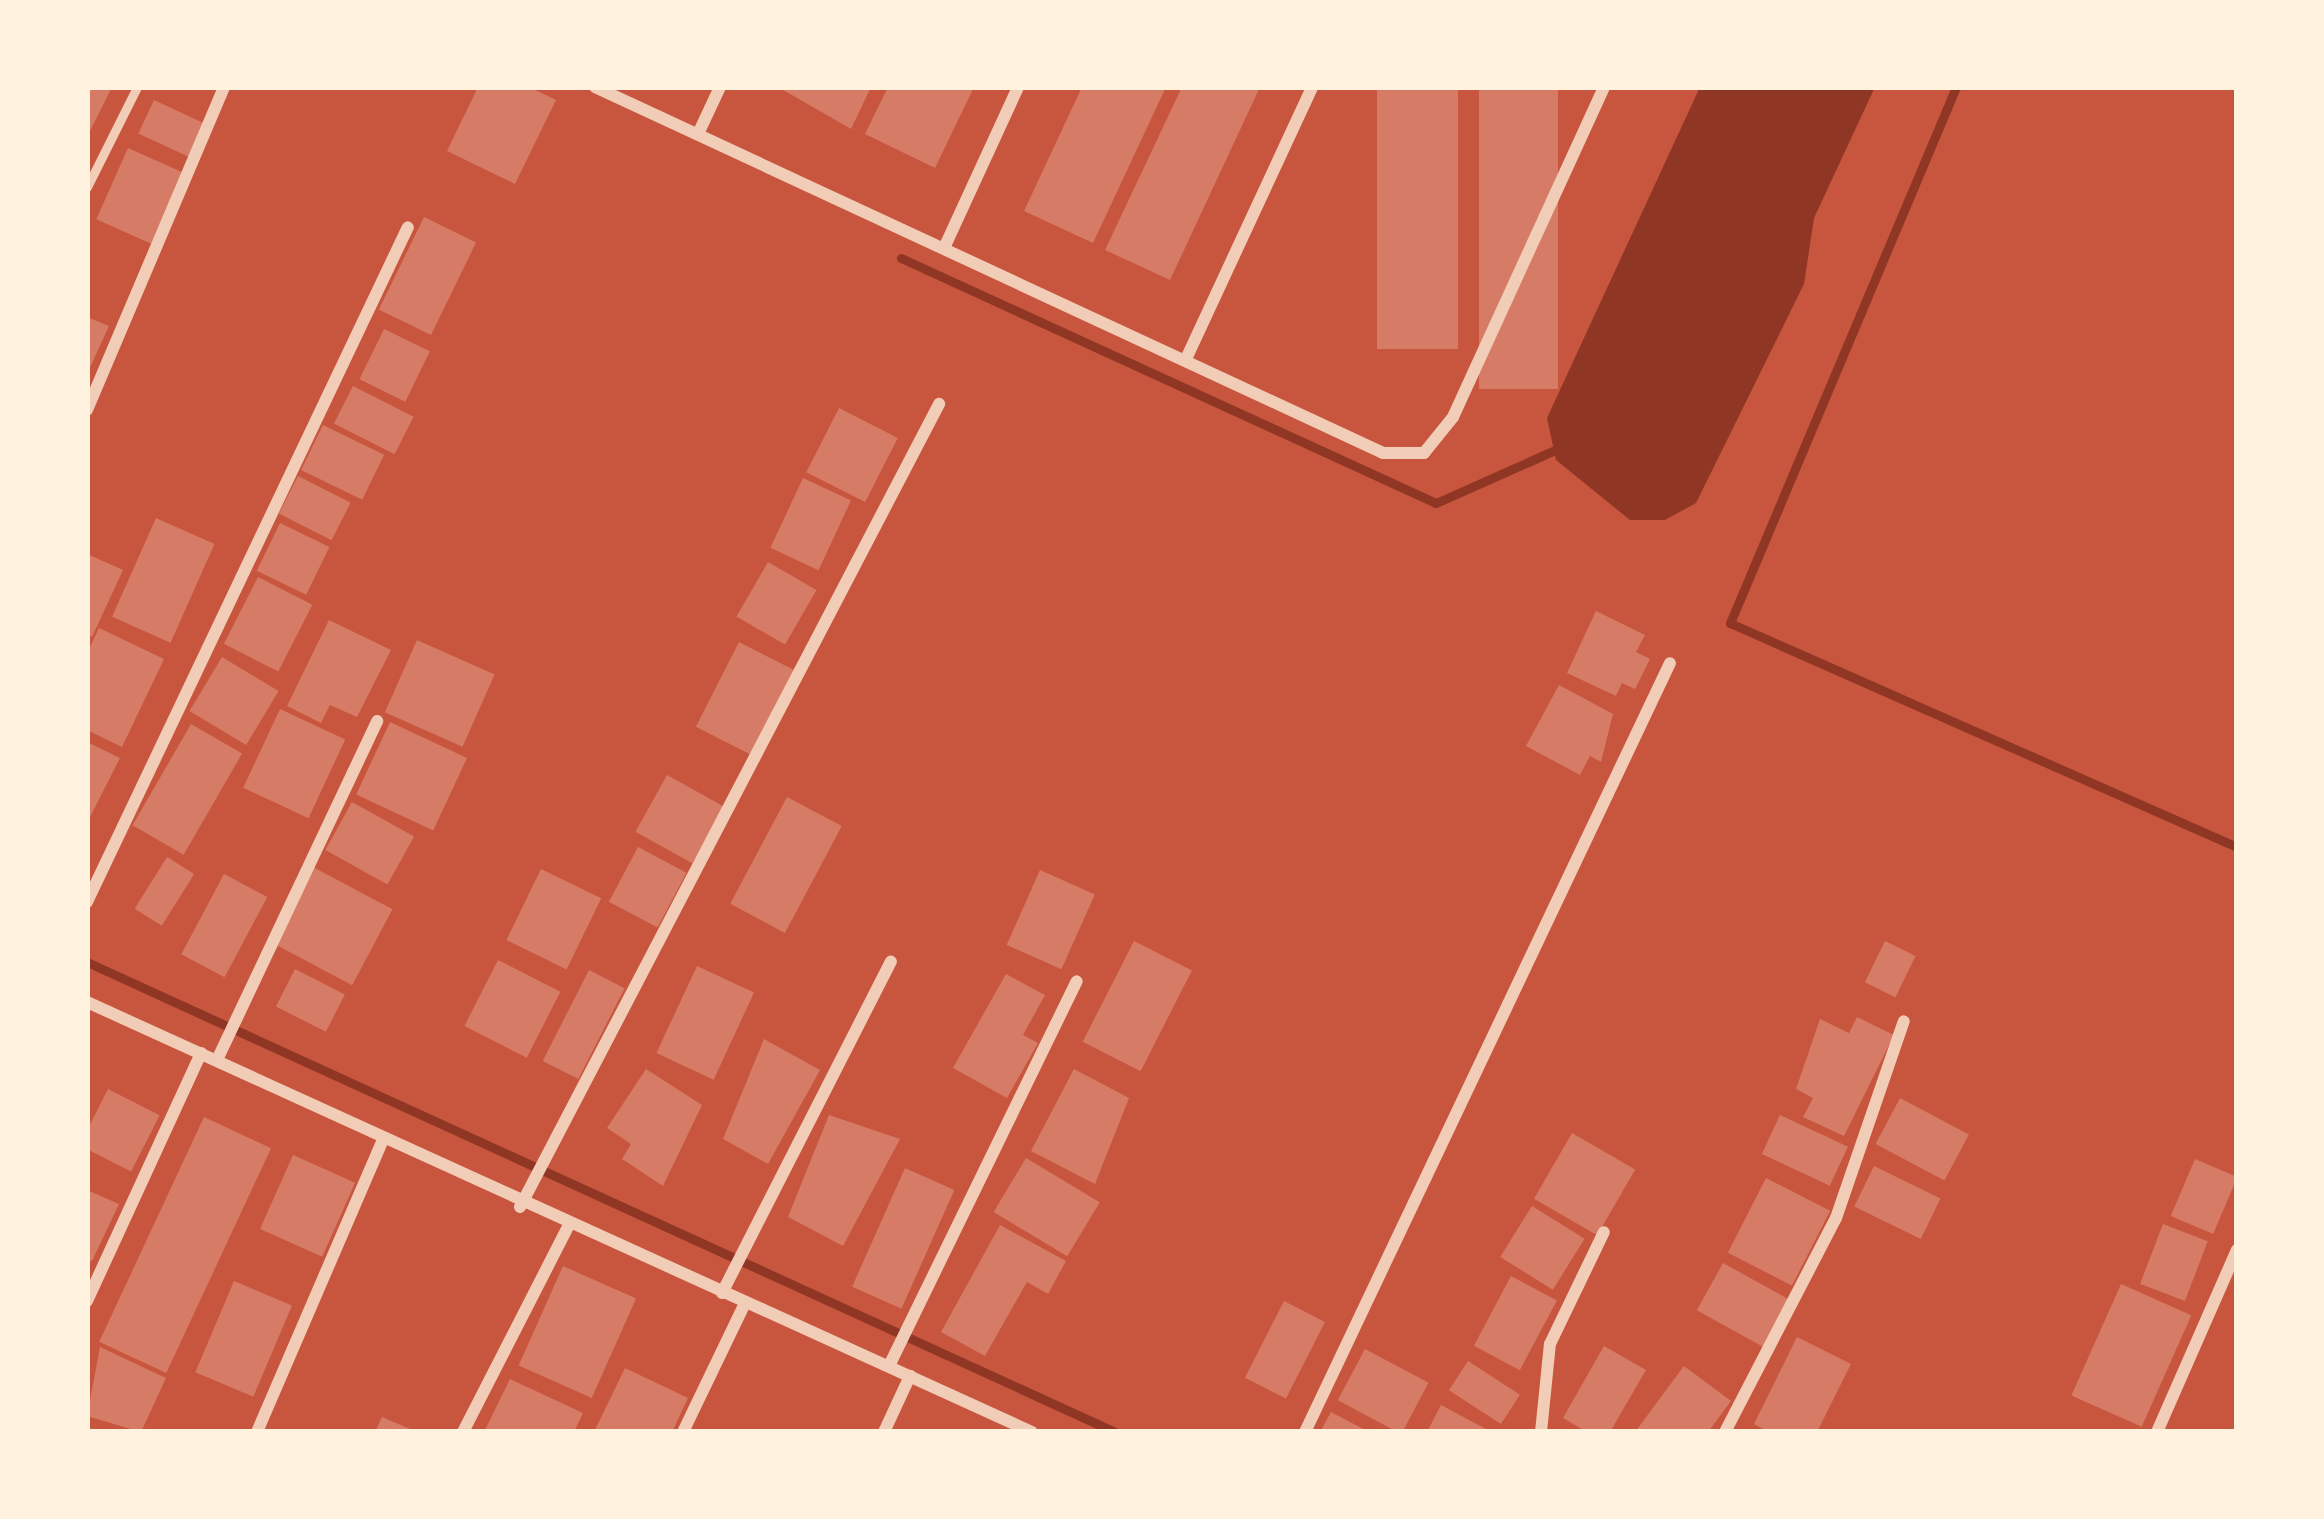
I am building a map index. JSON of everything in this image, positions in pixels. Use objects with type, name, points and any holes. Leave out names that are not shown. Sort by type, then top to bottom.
[{"type":"street","points":[[87,410],[224,87]]},
{"type":"street","points":[[595,87],[1383,453],[1424,453],[1453,417],[1604,87]]},
{"type":"street","points":[[698,134],[720,87]]},
{"type":"street","points":[[945,246],[1018,87]]},
{"type":"street","points":[[1186,359],[1312,87]]},
{"type":"street","points":[[87,902],[408,227]]},
{"type":"street","points":[[520,1207],[939,404]]},
{"type":"street","points":[[1305,1432],[1670,663]]},
{"type":"street","points":[[218,1060],[376,721]]},
{"type":"street","points":[[722,1293],[891,962]]},
{"type":"street","points":[[889,1366],[1077,981]]},
{"type":"street","points":[[87,1002],[218,1060],[520,1207],[1032,1432]]},
{"type":"street","points":[[1725,1432],[1836,1218],[1904,1021]]},
{"type":"street","points":[[87,1301],[163,1119],[201,1053]]},
{"type":"street","points":[[257,1432],[378,1171],[383,1139]]},
{"type":"street","points":[[463,1432],[569,1225]]},
{"type":"street","points":[[1541,1432],[1550,1344],[1604,1232]]},
{"type":"street","points":[[2157,1432],[2237,1250]]},
{"type":"street","points":[[683,1432],[745,1303]]},
{"type":"street","points":[[884,1432],[910,1376]]},
{"type":"lane","points":[[87,187],[137,87]]},
{"type":"shaded area","points":[[1700,87],[1875,87],[1814,218],[1804,284],[1696,503],[1665,520],[1630,520],[1556,460],[1547,418]]},
{"type":"building","points":[[87,87],[112,87],[87,137]]},
{"type":"building","points":[[478,87],[529,87],[556,100],[515,184],[447,151]]},
{"type":"building","points":[[778,87],[871,87],[851,129]]},
{"type":"building","points":[[888,87],[974,87],[935,168],[865,134]]},
{"type":"building","points":[[1082,87],[1166,87],[1093,243],[1024,211]]},
{"type":"building","points":[[1182,87],[1260,87],[1170,280],[1105,250]]},
{"type":"building","points":[[1377,87],[1458,87],[1458,349],[1377,349]]},
{"type":"building","points":[[1479,87],[1558,87],[1558,389],[1479,389]]},
{"type":"building","points":[[154,100],[206,124],[190,158],[138,134]]},
{"type":"building","points":[[128,148],[183,172],[151,244],[96,219]]},
{"type":"building","points":[[424,217],[476,242],[431,335],[379,310]]},
{"type":"building","points":[[87,317],[109,326],[87,374]]},
{"type":"building","points":[[384,329],[430,351],[405,402],[359,379]]},
{"type":"building","points":[[353,386],[414,417],[395,454],[334,423]]},
{"type":"building","points":[[839,408],[898,438],[865,502],[806,472]]},
{"type":"building","points":[[323,425],[384,455],[362,500],[301,470]]},
{"type":"building","points":[[298,476],[351,503],[332,540],[279,513]]},
{"type":"building","points":[[803,478],[851,500],[818,570],[770,548]]},
{"type":"building","points":[[156,518],[214,544],[171,643],[112,617]]},
{"type":"building","points":[[280,523],[329,547],[306,595],[257,571]]},
{"type":"building","points":[[87,554],[123,570],[92,637],[87,634]]},
{"type":"building","points":[[768,562],[816,590],[785,645],[736,617]]},
{"type":"building","points":[[258,577],[312,605],[278,672],[224,644]]},
{"type":"building","points":[[1596,611],[1645,635],[1636,652],[1650,659],[1635,689],[1622,683],[1616,696],[1567,673]]},
{"type":"building","points":[[329,620],[391,650],[357,717],[330,705],[321,723],[287,706]]},
{"type":"building","points":[[99,628],[164,659],[122,747],[87,730],[87,653]]},
{"type":"building","points":[[417,640],[495,675],[463,747],[385,712]]},
{"type":"building","points":[[739,642],[796,671],[753,756],[696,727]]},
{"type":"building","points":[[222,657],[279,691],[246,745],[190,711]]},
{"type":"building","points":[[1559,685],[1613,714],[1601,762],[1590,756],[1580,775],[1526,746]]},
{"type":"building","points":[[280,709],[345,739],[308,818],[243,788]]},
{"type":"building","points":[[390,722],[467,758],[433,830],[356,795]]},
{"type":"building","points":[[191,724],[242,754],[184,855],[132,825]]},
{"type":"building","points":[[87,742],[120,758],[87,823]]},
{"type":"building","points":[[667,775],[724,807],[692,863],[635,832]]},
{"type":"building","points":[[787,797],[842,826],[785,933],[730,904]]},
{"type":"building","points":[[352,802],[414,836],[387,885],[325,850]]},
{"type":"building","points":[[638,847],[687,873],[657,928],[609,902]]},
{"type":"building","points":[[167,857],[194,874],[162,926],[135,909]]},
{"type":"building","points":[[313,867],[392,909],[352,985],[273,943]]},
{"type":"building","points":[[541,869],[601,898],[567,969],[506,940]]},
{"type":"building","points":[[1040,870],[1095,894],[1061,969],[1007,945]]},
{"type":"building","points":[[224,874],[267,897],[225,977],[181,954]]},
{"type":"building","points":[[1134,941],[1192,971],[1141,1071],[1083,1042]]},
{"type":"building","points":[[1885,941],[1916,956],[1895,997],[1865,982]]},
{"type":"building","points":[[498,960],[560,992],[527,1058],[464,1026]]},
{"type":"building","points":[[697,966],[754,993],[714,1080],[656,1053]]},
{"type":"building","points":[[295,969],[345,994],[326,1032],[276,1006]]},
{"type":"building","points":[[589,970],[625,988],[578,1079],[543,1061]]},
{"type":"building","points":[[1006,974],[1045,995],[1023,1035],[1038,1043],[1007,1098],[953,1068]]},
{"type":"building","points":[[1857,1017],[1894,1035],[1844,1136],[1803,1117],[1813,1098],[1796,1089],[1820,1019],[1849,1033]]},
{"type":"building","points":[[764,1039],[820,1070],[768,1164],[723,1139]]},
{"type":"building","points":[[646,1069],[702,1105],[663,1186],[622,1159],[631,1144],[607,1128]]},
{"type":"building","points":[[1074,1069],[1129,1098],[1095,1184],[1031,1151]]},
{"type":"building","points":[[108,1089],[160,1115],[131,1171],[87,1149],[87,1130]]},
{"type":"building","points":[[1900,1098],[1969,1135],[1944,1181],[1876,1144]]},
{"type":"building","points":[[829,1115],[900,1139],[843,1246],[788,1217]]},
{"type":"building","points":[[1780,1115],[1848,1147],[1830,1186],[1762,1154]]},
{"type":"building","points":[[204,1117],[271,1148],[166,1373],[99,1342]]},
{"type":"building","points":[[1572,1133],[1635,1170],[1597,1235],[1534,1199]]},
{"type":"building","points":[[293,1155],[355,1183],[322,1257],[260,1229]]},
{"type":"building","points":[[1026,1158],[1100,1202],[1067,1256],[994,1212]]},
{"type":"building","points":[[2195,1159],[2237,1177],[2213,1234],[2171,1216]]},
{"type":"building","points":[[1874,1166],[1941,1198],[1921,1239],[1854,1206]]},
{"type":"building","points":[[905,1168],[954,1190],[901,1309],[852,1287]]},
{"type":"building","points":[[1766,1178],[1830,1211],[1792,1286],[1728,1253]]},
{"type":"building","points":[[87,1190],[119,1204],[92,1261],[87,1259]]},
{"type":"building","points":[[1532,1206],[1585,1239],[1553,1290],[1500,1257]]},
{"type":"building","points":[[2163,1224],[2208,1241],[2185,1301],[2140,1284]]},
{"type":"building","points":[[1000,1225],[1066,1261],[1048,1294],[1027,1282],[985,1356],[941,1332]]},
{"type":"building","points":[[1723,1263],[1790,1300],[1764,1348],[1697,1310]]},
{"type":"building","points":[[563,1266],[636,1299],[592,1398],[519,1366]]},
{"type":"building","points":[[1511,1276],[1557,1300],[1520,1370],[1474,1346]]},
{"type":"building","points":[[234,1281],[292,1306],[253,1397],[195,1372]]},
{"type":"building","points":[[2121,1284],[2191,1315],[2142,1427],[2071,1395]]},
{"type":"building","points":[[1284,1301],[1325,1322],[1286,1399],[1245,1378]]},
{"type":"building","points":[[1797,1337],[1851,1364],[1817,1432],[1769,1432],[1754,1424]]},
{"type":"building","points":[[1604,1346],[1646,1370],[1610,1432],[1587,1432],[1563,1418]]},
{"type":"building","points":[[100,1347],[166,1378],[141,1432],[87,1416]]},
{"type":"building","points":[[1365,1349],[1429,1383],[1402,1432],[1338,1400]]},
{"type":"building","points":[[1468,1361],[1520,1395],[1501,1424],[1449,1390]]},
{"type":"building","points":[[1684,1366],[1731,1401],[1708,1432],[1635,1432]]},
{"type":"building","points":[[625,1368],[688,1398],[672,1432],[594,1432]]},
{"type":"building","points":[[510,1379],[583,1413],[574,1432],[484,1432]]},
{"type":"building","points":[[1441,1405],[1486,1429],[1485,1432],[1427,1432]]},
{"type":"building","points":[[1331,1412],[1369,1432],[1320,1432]]},
{"type":"building","points":[[382,1417],[417,1432],[375,1432]]},
{"type":"waterway","points":[[1956,87],[1730,623],[2237,847]]},
{"type":"waterway","points":[[901,258],[1436,503],[1562,447]]},
{"type":"waterway","points":[[87,962],[1115,1432]]}]
